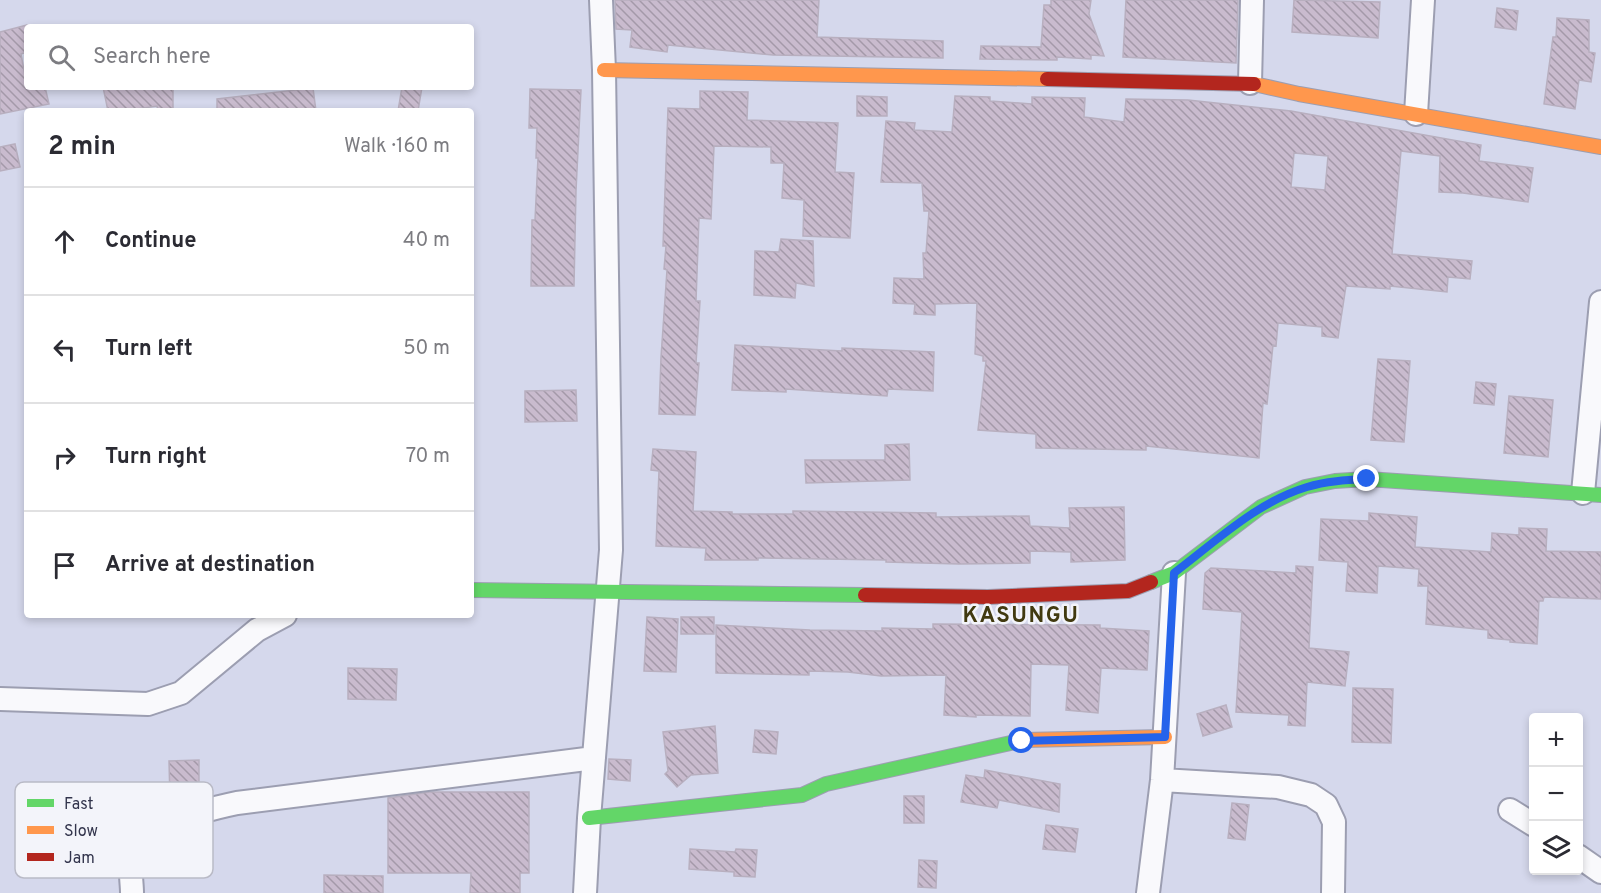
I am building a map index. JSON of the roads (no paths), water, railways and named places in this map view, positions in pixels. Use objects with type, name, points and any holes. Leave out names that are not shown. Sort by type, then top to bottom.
[{"type":"street","points":[[585,893],[611,550],[601,0]]},
{"type":"street","points":[[1250,83],[1251,0]]},
{"type":"street","points":[[1416,114],[1423,0]]},
{"type":"street","points":[[604,70],[1250,83],[1601,147]]},
{"type":"street","points":[[474,590],[988,597],[1128,591],[1174,573],[1262,507],[1305,488],[1335,481],[1367,479],[1592,494],[1601,302]]},
{"type":"street","points":[[1148,893],[1162,780],[1174,573]]},
{"type":"street","points":[[0,699],[148,704],[181,693],[257,630],[279,618]]},
{"type":"street","points":[[589,818],[802,795],[826,784],[1022,741],[1165,737]]},
{"type":"street","points":[[213,808],[594,758]]},
{"type":"street","points":[[1162,780],[1278,787],[1311,795],[1326,805],[1334,822],[1333,893]]},
{"type":"street","points":[[1510,810],[1529,822]]},
{"type":"street","points":[[1583,859],[1601,872]]},
{"type":"street","points":[[131,878],[132,893]]},
{"type":"district","name":"KASUNGU","points":[[1021,614]]}]
